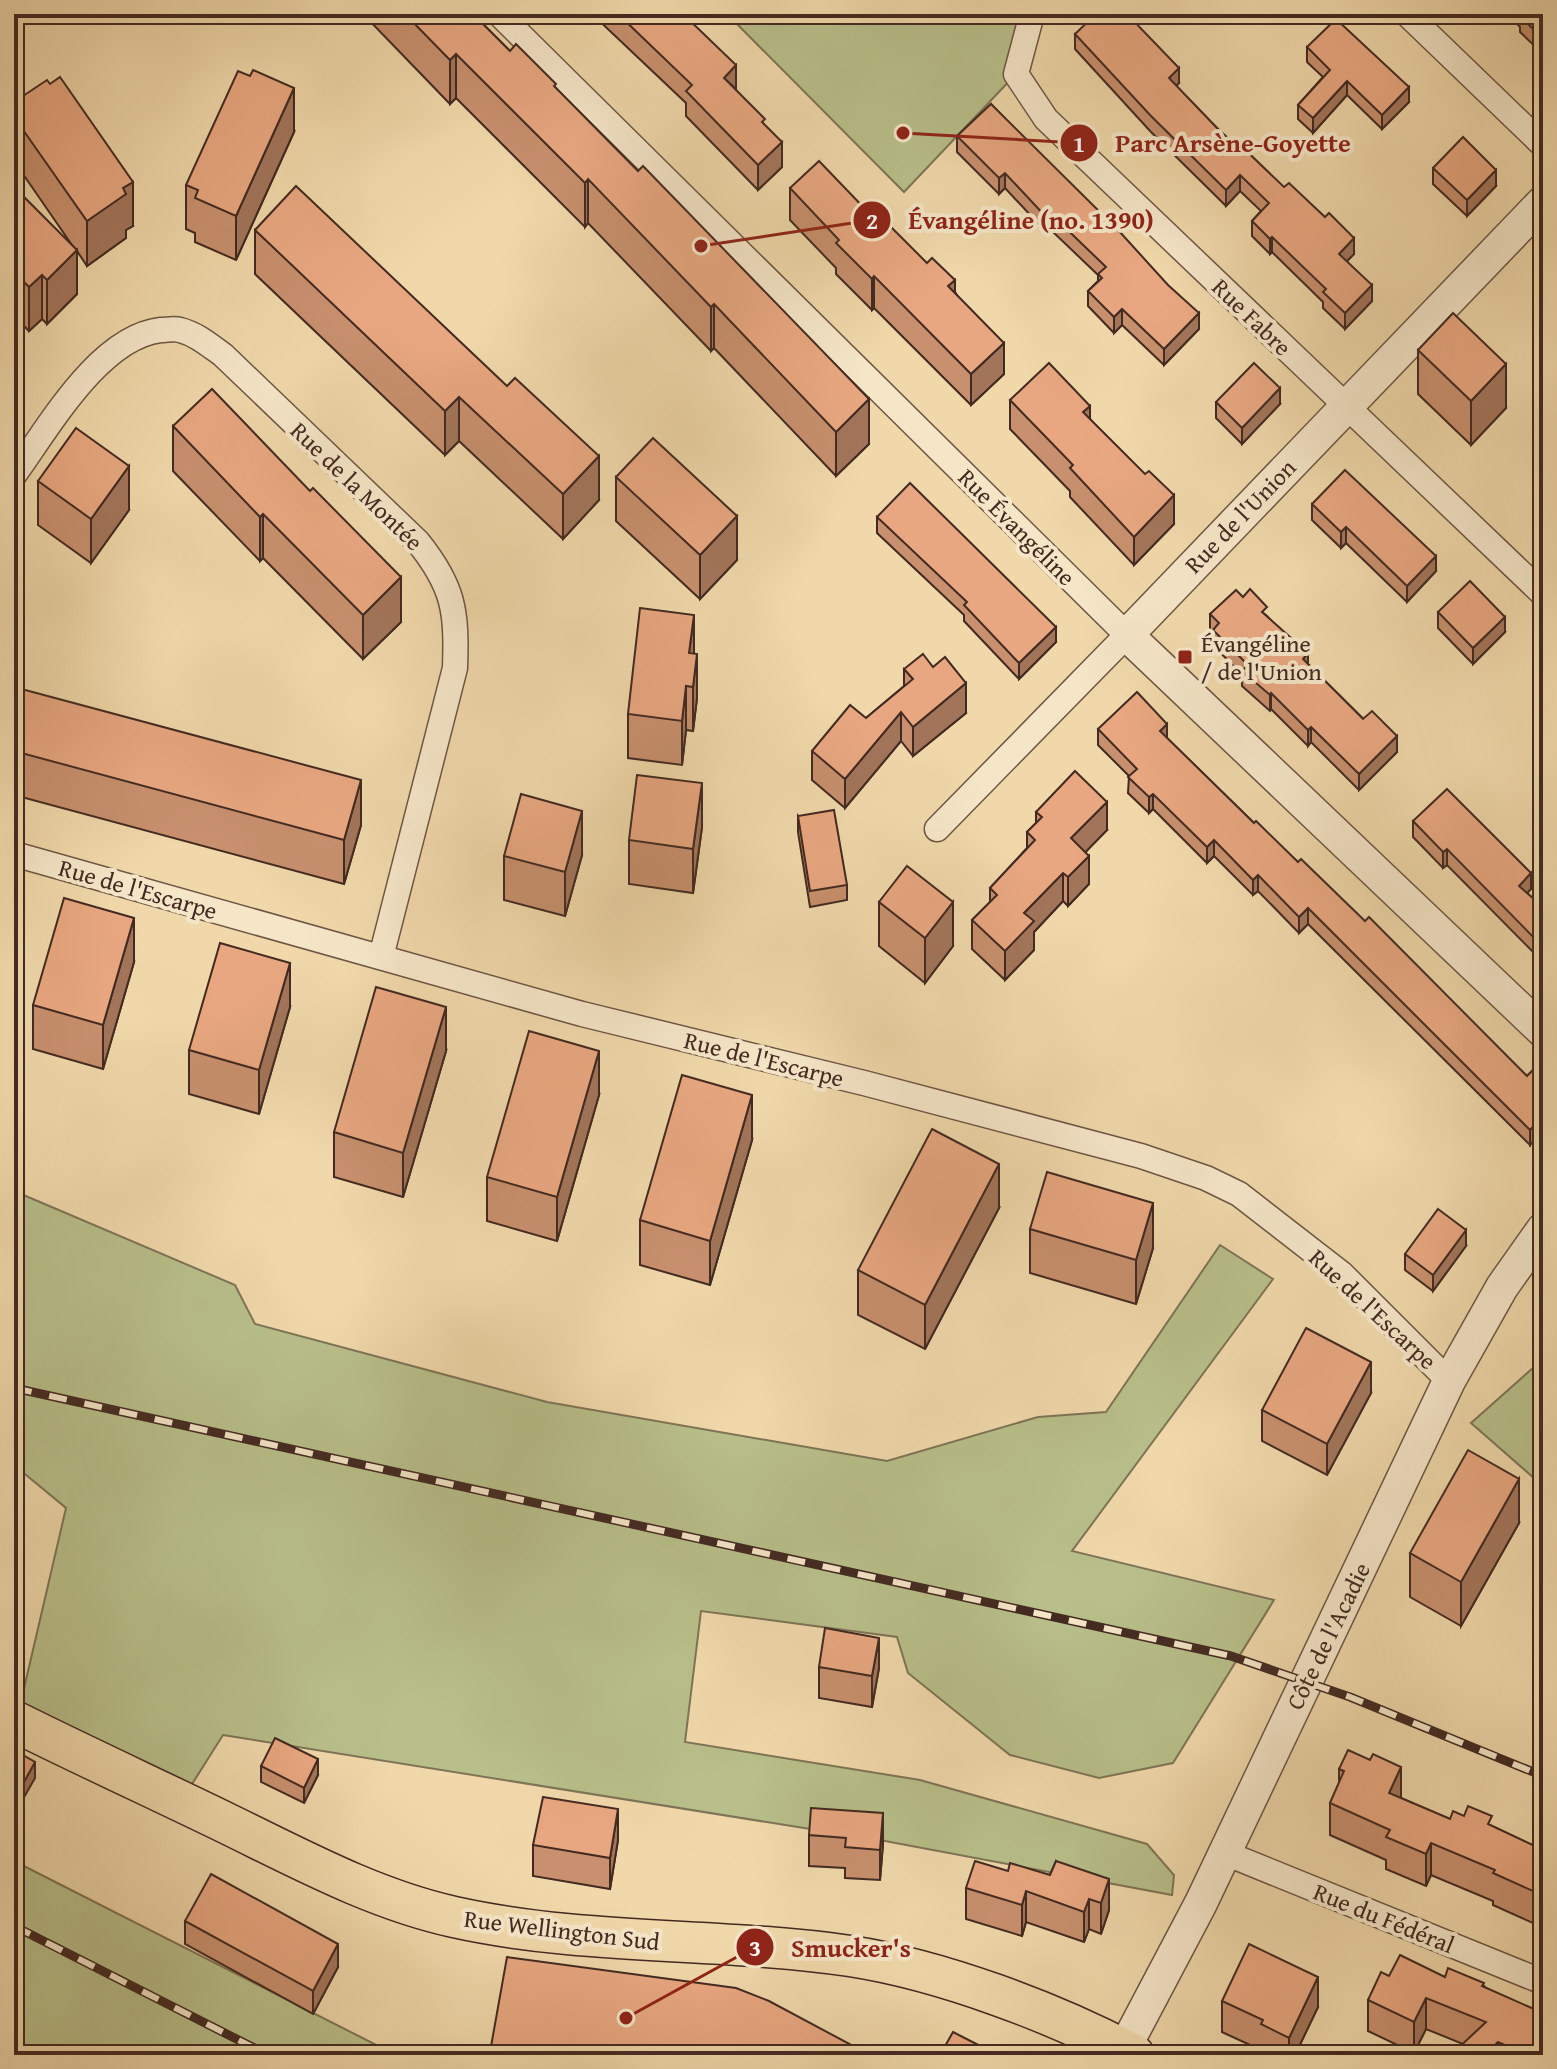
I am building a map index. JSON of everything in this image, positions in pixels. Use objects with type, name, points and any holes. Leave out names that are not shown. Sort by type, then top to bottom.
[{"type":"main road","name":"Rue Wellington Sud","points":[[14,1721],[322,1871],[378,1895],[426,1910],[521,1929],[616,1939],[780,1949],[892,1964],[1028,2007],[1129,2052]]},
{"type":"street","name":"Rue Évangéline","points":[[499,14],[1127,635],[1543,1031]]},
{"type":"street","name":"Rue Fabre","points":[[1032,14],[1016,74],[1046,119],[1543,594]]},
{"type":"street","points":[[1407,14],[1543,145]]},
{"type":"street","name":"Rue de l'Union","points":[[937,829],[1543,202]]},
{"type":"street","name":"Rue de la Montée","points":[[14,475],[90,372],[121,344],[147,332],[177,329],[202,339],[223,355],[418,542],[438,567],[452,601],[456,636],[455,668],[381,957]]},
{"type":"street","name":"Rue de l'Escarpe","points":[[14,854],[582,1014],[1141,1156],[1206,1178],[1239,1194],[1342,1274],[1449,1381]]},
{"type":"street","name":"Côte de l'Acadie","points":[[1129,2052],[1150,2002],[1225,1853],[1449,1381],[1502,1287],[1543,1229]]},
{"type":"street","name":"Rue du Fédéral","points":[[1225,1853],[1543,1982]]},
{"type":"green space","points":[[727,14],[1032,14],[1016,74],[904,192]]},
{"type":"green space","points":[[14,1191],[235,1285],[255,1324],[547,1402],[887,1461],[1038,1417],[1106,1412],[1220,1245],[1273,1279],[1072,1551],[1274,1600],[1173,1763],[1099,1778],[1010,1755],[908,1673],[897,1637],[701,1611],[685,1742],[920,1780],[1147,1844],[1174,1875],[1172,1895],[885,1841],[223,1735],[187,1792],[19,1710],[66,1508],[14,1465]]},
{"type":"green space","points":[[1543,1359],[1543,1486],[1471,1423]]},
{"type":"green space","points":[[14,1861],[396,2055],[37,2055],[14,2040]]},
{"type":"building","points":[[405,14],[473,14],[510,51],[516,44],[638,171],[643,166],[869,399],[836,432],[714,304],[711,307],[588,179],[585,183],[456,54],[450,60]]},
{"type":"building","points":[[618,14],[683,14],[736,65],[724,78],[765,119],[762,122],[782,142],[758,165],[686,91],[692,85]]},
{"type":"building","points":[[1096,14],[1127,14],[1179,68],[1169,78],[1233,144],[1236,141],[1284,187],[1289,183],[1325,217],[1329,213],[1354,238],[1339,254],[1372,285],[1345,313],[1323,292],[1326,289],[1252,221],[1269,203],[1240,175],[1226,190],[1151,116],[1075,34]]},
{"type":"building","points":[[1543,14],[1543,39],[1520,16]]},
{"type":"building","points":[[1336,19],[1409,87],[1382,115],[1347,81],[1313,118],[1298,105],[1330,70],[1307,47]]},
{"type":"building","points":[[253,70],[294,88],[236,216],[195,198],[198,190],[186,185],[238,71],[250,76]]},
{"type":"building","points":[[60,77],[133,182],[123,188],[126,194],[87,221],[14,117],[14,102],[47,80],[50,84]]},
{"type":"building","points":[[991,104],[1199,313],[1164,349],[1122,309],[1114,317],[1088,291],[1102,278],[1098,274],[1106,267],[1051,214],[1047,218],[1005,173],[999,178],[957,136]]},
{"type":"building","points":[[1463,137],[1496,170],[1467,200],[1433,168]]},
{"type":"building","points":[[819,161],[868,212],[872,208],[927,263],[932,258],[955,280],[948,286],[1004,343],[971,374],[874,276],[872,279],[836,243],[839,240],[790,188]]},
{"type":"building","points":[[296,186],[507,386],[515,378],[599,456],[563,494],[459,397],[445,411],[255,230]]},
{"type":"building","points":[[14,187],[77,250],[47,280],[42,275],[29,287],[14,272]]},
{"type":"building","points":[[1453,313],[1506,364],[1471,401],[1418,350]]},
{"type":"building","points":[[1049,363],[1090,406],[1083,412],[1145,474],[1149,471],[1174,495],[1134,537],[1070,468],[1073,465],[1010,400]]},
{"type":"building","points":[[1254,363],[1280,388],[1242,428],[1216,402]]},
{"type":"building","points":[[212,389],[310,491],[313,488],[401,577],[363,615],[263,514],[260,517],[173,426]]},
{"type":"building","points":[[76,428],[129,466],[91,519],[38,481]]},
{"type":"building","points":[[653,438],[737,516],[700,555],[616,477]]},
{"type":"building","points":[[1345,470],[1436,556],[1407,586],[1346,527],[1341,532],[1312,504]]},
{"type":"building","points":[[910,483],[1056,627],[1019,663],[964,605],[967,602],[877,517]]},
{"type":"building","points":[[1470,581],[1505,617],[1473,648],[1438,612]]},
{"type":"building","points":[[1250,589],[1267,607],[1262,612],[1308,653],[1303,659],[1363,719],[1372,711],[1397,736],[1359,774],[1311,727],[1308,730],[1271,693],[1242,671],[1248,665],[1213,630],[1219,623],[1210,614],[1236,590],[1243,597]]},
{"type":"building","points":[[640,608],[694,615],[689,653],[697,654],[693,687],[686,686],[682,721],[628,714]]},
{"type":"building","points":[[923,654],[933,667],[945,657],[966,683],[913,727],[901,712],[845,779],[812,751],[850,705],[866,718],[913,679],[904,669]]},
{"type":"building","points":[[1543,677],[1543,693],[1535,686]]},
{"type":"building","points":[[14,687],[361,780],[344,840],[14,751]]},
{"type":"building","points":[[1137,692],[1167,724],[1160,731],[1254,823],[1256,821],[1298,862],[1301,859],[1365,921],[1369,917],[1527,1076],[1532,1071],[1543,1082],[1543,1116],[1530,1130],[1308,908],[1299,917],[1258,875],[1253,880],[1214,840],[1207,847],[1153,794],[1149,797],[1128,777],[1137,769],[1098,729]]},
{"type":"building","points":[[1075,771],[1107,802],[1071,838],[1089,856],[1068,877],[1063,873],[1024,913],[1034,921],[1005,951],[972,920],[997,895],[990,888],[1035,840],[1027,832],[1042,817],[1036,812]]},
{"type":"building","points":[[637,775],[702,783],[693,849],[629,840]]},
{"type":"building","points":[[1447,789],[1531,873],[1519,886],[1543,907],[1543,947],[1447,849],[1443,852],[1413,821]]},
{"type":"building","points":[[521,794],[582,811],[565,872],[504,856]]},
{"type":"building","points":[[834,810],[847,885],[810,891],[798,816]]},
{"type":"building","points":[[907,866],[953,902],[925,938],[879,902]]},
{"type":"building","points":[[64,898],[134,918],[103,1025],[33,1005]]},
{"type":"building","points":[[220,943],[290,963],[259,1070],[189,1050]]},
{"type":"building","points":[[376,987],[446,1007],[403,1153],[334,1132]]},
{"type":"building","points":[[529,1031],[599,1051],[557,1197],[487,1177]]},
{"type":"building","points":[[682,1075],[752,1095],[710,1241],[640,1220]]},
{"type":"building","points":[[932,1129],[999,1164],[925,1305],[858,1270]]},
{"type":"building","points":[[1047,1172],[1153,1203],[1136,1260],[1030,1229]]},
{"type":"building","points":[[1438,1209],[1466,1230],[1433,1275],[1405,1254]]},
{"type":"building","points":[[1306,1328],[1371,1362],[1327,1444],[1262,1410]]},
{"type":"building","points":[[1468,1450],[1519,1479],[1461,1582],[1410,1553]]},
{"type":"building","points":[[825,1628],[879,1638],[872,1676],[819,1667]]},
{"type":"building","points":[[275,1738],[318,1759],[304,1788],[261,1766]]},
{"type":"building","points":[[14,1750],[35,1762],[14,1800]]},
{"type":"building","points":[[1348,1750],[1370,1760],[1373,1754],[1401,1767],[1389,1793],[1450,1819],[1453,1811],[1464,1816],[1468,1806],[1492,1816],[1488,1824],[1543,1850],[1543,1874],[1535,1892],[1493,1873],[1495,1870],[1431,1843],[1426,1854],[1386,1837],[1390,1830],[1330,1803],[1344,1771],[1339,1769]]},
{"type":"building","points":[[543,1797],[618,1809],[610,1858],[533,1845]]},
{"type":"building","points":[[811,1808],[883,1813],[880,1850],[845,1847],[846,1838],[809,1835]]},
{"type":"building","points":[[975,1861],[1008,1871],[1010,1863],[1050,1875],[1056,1861],[1109,1879],[1101,1903],[1089,1899],[1084,1912],[1026,1891],[1022,1905],[966,1888]]},
{"type":"building","points":[[211,1874],[338,1944],[313,1991],[185,1921]]},
{"type":"building","points":[[1249,1944],[1318,1977],[1289,2038],[1261,2024],[1263,2020],[1222,2001]]},
{"type":"building","points":[[1400,1955],[1445,1977],[1448,1968],[1543,2013],[1543,2055],[1527,2055],[1498,2042],[1485,2055],[1456,2055],[1453,2053],[1486,2022],[1426,1998],[1414,2022],[1368,2000],[1381,1972],[1389,1976]]},
{"type":"building","points":[[507,1957],[736,1988],[769,2001],[870,2055],[507,2055],[490,2052]]},
{"type":"building","points":[[953,2032],[998,2055],[940,2055]]},
{"type":"railway","points":[[14,1388],[1231,1656],[1350,1697],[1543,1776]]},
{"type":"railway","points":[[14,1926],[268,2055]]},
{"type":"place","name":"Parc Arsène-Goyette","points":[[903,133]]},
{"type":"place","name":"Évangéline (no. 1390)","points":[[701,246]]},
{"type":"place","name":"Évangéline / de l'Union","points":[[1185,657]]},
{"type":"place","name":"Smucker's","points":[[626,2018]]}]
